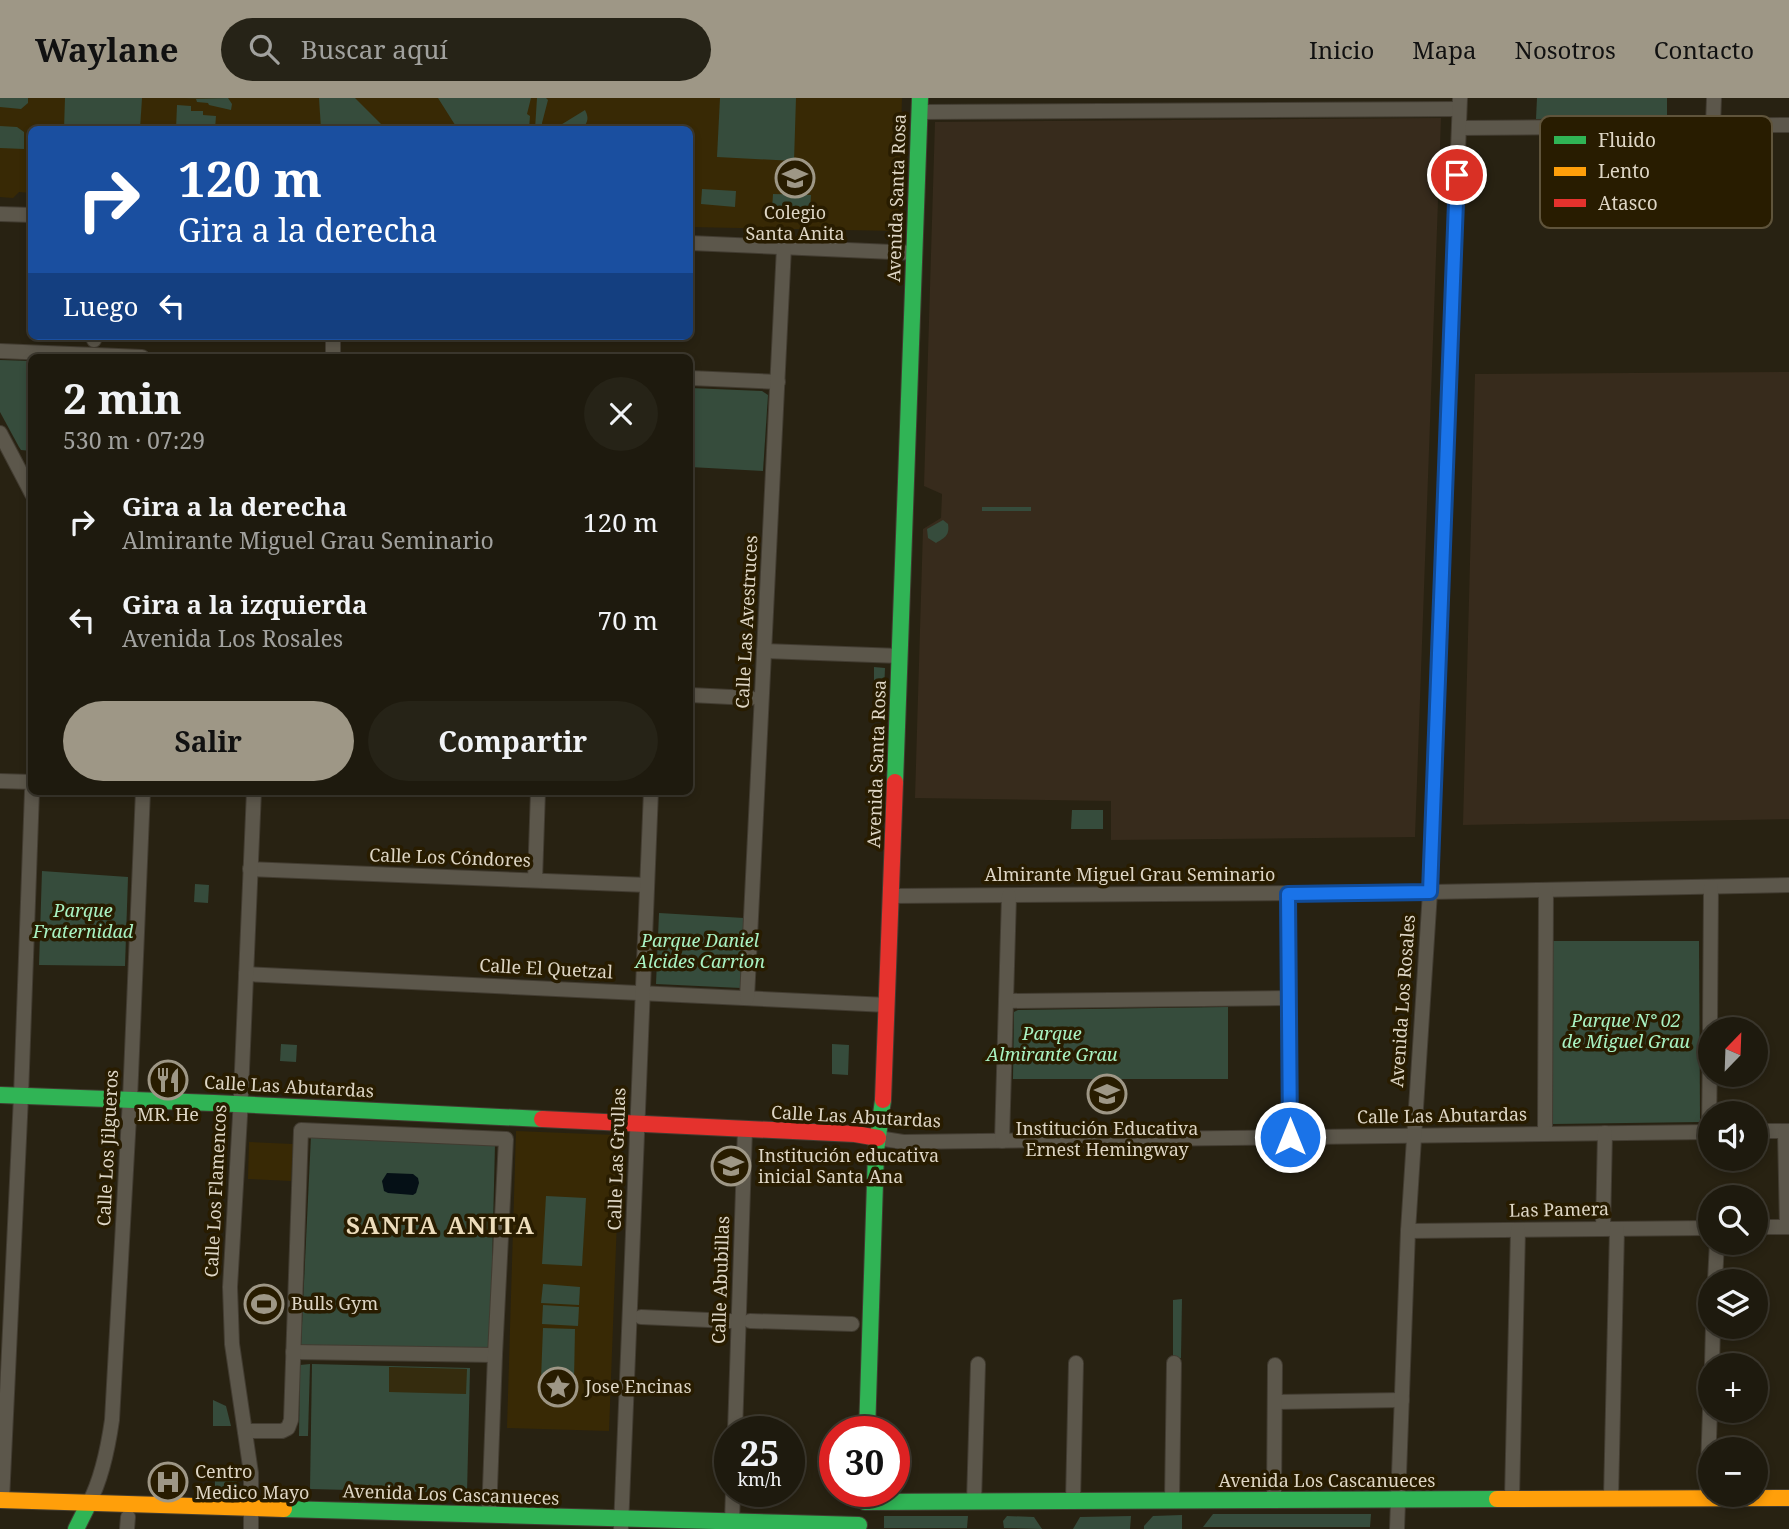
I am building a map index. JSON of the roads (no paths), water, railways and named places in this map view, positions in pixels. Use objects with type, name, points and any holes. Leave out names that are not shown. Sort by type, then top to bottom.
[{"type":"street","points":[[1713,116],[1714,98]]},
{"type":"street","points":[[920,105],[1460,103]]},
{"type":"street","name":"Avenida Los Rosales","points":[[1397,1529],[1408,1231],[1430,892],[1460,103]]},
{"type":"street","name":"Avenida Santa Rosa","points":[[868,1416],[876,1164],[878,1138],[883,1120],[920,105]]},
{"type":"street","points":[[1459,128],[1540,127]]},
{"type":"street","points":[[0,214],[28,215]]},
{"type":"street","points":[[693,243],[915,253]]},
{"type":"street","name":"Calle Las Avestruces","points":[[747,998],[784,247]]},
{"type":"street","points":[[0,351],[71,354]]},
{"type":"street","points":[[693,378],[778,382]]},
{"type":"street","points":[[0,433],[28,486]]},
{"type":"street","points":[[15,462],[28,463]]},
{"type":"street","points":[[764,650],[900,656]]},
{"type":"street","points":[[693,695],[751,698]]},
{"type":"street","points":[[0,780],[28,782]]},
{"type":"street","points":[[1,1500],[21,1096],[32,795]]},
{"type":"street","name":"Calle Los Jilgueros","points":[[89,1503],[103,1463],[113,1420],[131,1099],[143,795]]},
{"type":"street","name":"Calle Los Flamencos","points":[[251,1529],[251,1473],[232,1344],[230,1287],[254,795]]},
{"type":"street","points":[[535,880],[538,795]]},
{"type":"street","name":"Calle Las Grullas","points":[[622,1524],[651,795]]},
{"type":"street","name":"Calle Los Cóndores","points":[[250,869],[647,885]]},
{"type":"street","name":"Almirante Miguel Grau Seminario","points":[[891,896],[1288,894],[1789,885]]},
{"type":"street","points":[[1710,1017],[1711,887]]},
{"type":"street","points":[[1545,1134],[1546,890]]},
{"type":"street","points":[[1288,894],[1290,1137]]},
{"type":"street","points":[[1002,1141],[1009,895]]},
{"type":"street","name":"Calle El Quetzal","points":[[246,974],[887,1005]]},
{"type":"street","points":[[1006,1001],[1289,998]]},
{"type":"street","name":"Calle Las Abutardas","points":[[0,1095],[240,1103],[855,1134],[903,1142],[1698,1132]]},
{"type":"street","name":"Calle Abubillas","points":[[736,1416],[746,1129]]},
{"type":"street","points":[[245,1431],[282,1431],[288,1428],[291,1420],[301,1130],[506,1139],[489,1515]]},
{"type":"street","points":[[1768,1131],[1787,1130],[1788,1227],[1768,1227]]},
{"type":"street","points":[[1605,1133],[1610,1229],[1611,1499]]},
{"type":"street","name":"Las Pamera","points":[[1408,1231],[1698,1228]]},
{"type":"street","points":[[1512,1499],[1518,1230]]},
{"type":"street","points":[[641,1317],[731,1321]]},
{"type":"street","points":[[750,1321],[852,1324]]},
{"type":"street","points":[[293,1352],[495,1355]]},
{"type":"street","points":[[1073,1502],[1076,1363]]},
{"type":"street","points":[[1172,1501],[1174,1363]]},
{"type":"street","points":[[974,1502],[978,1364]]},
{"type":"street","points":[[1274,1501],[1275,1365]]},
{"type":"street","points":[[1275,1402],[1402,1401]]},
{"type":"street","name":"Avenida Los Cascanueces","points":[[910,1499],[1073,1502],[1698,1498]]},
{"type":"street","name":"Avenida Los Cascanueces","points":[[1768,1498],[1789,1498]]},
{"type":"street","name":"Avenida Los Cascanueces","points":[[1,1500],[251,1508],[444,1521],[489,1515],[622,1524],[733,1522],[859,1527]]},
{"type":"street","points":[[76,1529],[89,1503]]},
{"type":"street","points":[[733,1507],[733,1522]]},
{"type":"street","points":[[859,1527],[863,1507]]},
{"type":"place","name":"Colegio Santa Anita","points":[[795,178]]},
{"type":"place","name":"MR. He","points":[[168,1080]]},
{"type":"place","name":"Institución Educativa Ernest Hemingway","points":[[1107,1094]]},
{"type":"place","name":"Institución educativa inicial Santa Ana","points":[[731,1166]]},
{"type":"place","name":"Bulls Gym","points":[[264,1304]]},
{"type":"place","name":"Jose Encinas","points":[[558,1387]]},
{"type":"place","name":"Centro Medico Mayo","points":[[168,1482]]},
{"type":"district","name":"SANTA ANITA","points":[[441,1226]]},
{"type":"park label","name":"Parque Fraternidad","points":[[83,921]]},
{"type":"park label","name":"Parque Daniel Alcides Carrion","points":[[700,951]]},
{"type":"park label","name":"Parque N° 02 de Miguel Grau","points":[[1626,1031]]},
{"type":"park label","name":"Parque Almirante Grau","points":[[1052,1044]]}]
